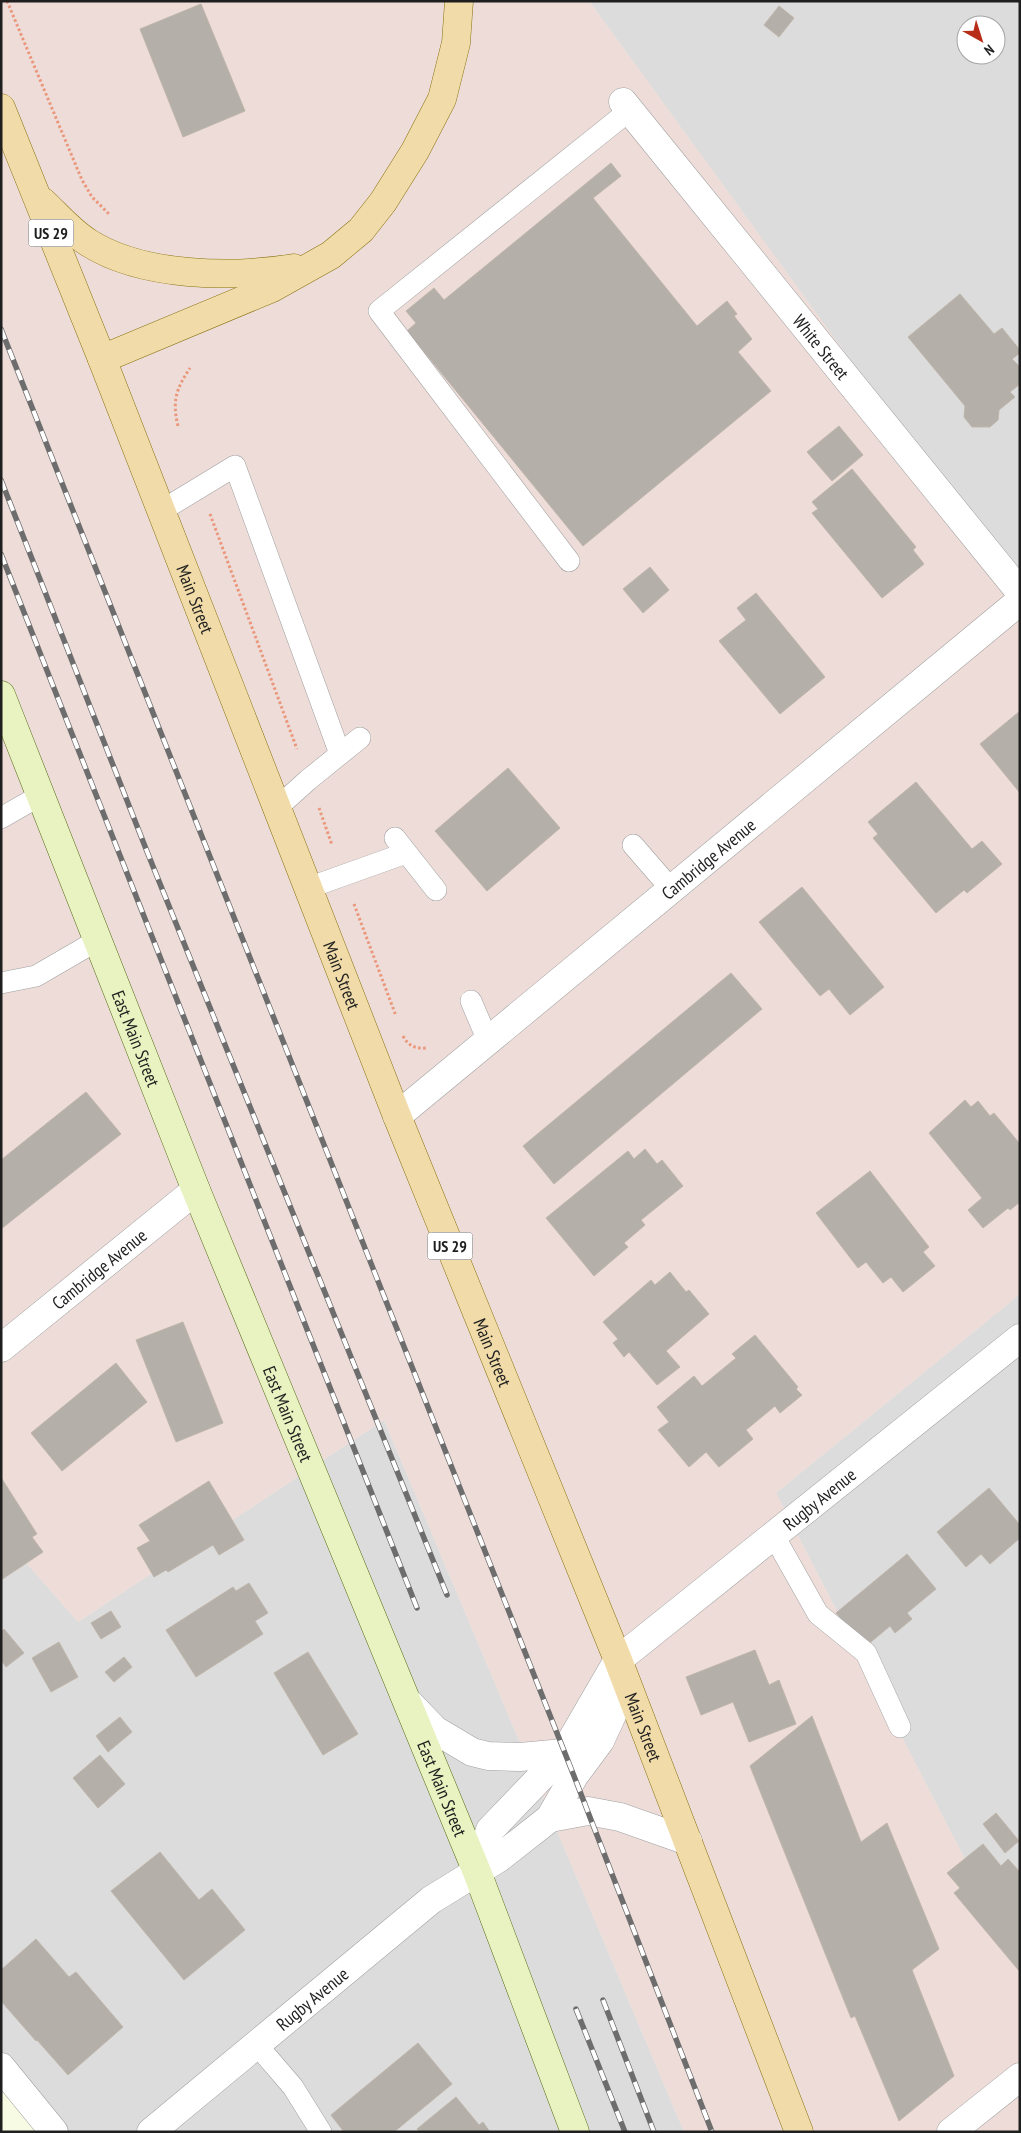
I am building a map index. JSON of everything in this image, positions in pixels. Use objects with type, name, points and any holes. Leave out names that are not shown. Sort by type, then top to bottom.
[{"type":"main road","points":[[102,359],[272,288],[331,255],[361,230],[383,202],[415,151],[442,99],[456,43],[459,1]]},
{"type":"main road","name":"Main Street","points":[[1,108],[102,359],[397,1116],[618,1660],[799,2132]]},
{"type":"main road","points":[[36,195],[69,228],[89,243],[119,258],[144,266],[185,272],[262,273],[312,265]]},
{"type":"street","name":"White Street","points":[[626,106],[1020,592]]},
{"type":"street","name":"Cambridge Avenue","points":[[397,1116],[1020,601]]},
{"type":"street","name":"East Main Street","points":[[1,694],[196,1190],[477,1872],[575,2132]]},
{"type":"street","name":"Cambridge Avenue","points":[[1,1348],[196,1190]]},
{"type":"street","name":"Rugby Avenue","points":[[477,1872],[490,1830],[564,1753],[618,1660],[1020,1338]]},
{"type":"street","name":"Rugby Avenue","points":[[151,2132],[431,1900],[499,1858],[550,1818],[574,1776],[600,1741],[613,1713],[618,1660]]},
{"type":"street","points":[[408,1702],[435,1730],[472,1752],[488,1756],[520,1757],[564,1753]]},
{"type":"street","points":[[550,1818],[588,1811],[620,1817],[688,1841]]},
{"type":"street","points":[[1,2067],[54,2132]]},
{"type":"street","points":[[951,2132],[1020,2077]]},
{"type":"lane","points":[[569,561],[379,311],[626,106]]},
{"type":"lane","points":[[161,511],[235,466],[340,754]]},
{"type":"lane","points":[[277,808],[360,738]]},
{"type":"lane","points":[[1,818],[41,795]]},
{"type":"lane","points":[[634,845],[671,889]]},
{"type":"lane","points":[[308,888],[400,846],[436,890]]},
{"type":"lane","points":[[1,983],[36,976],[98,940]]},
{"type":"lane","points":[[471,1002],[488,1041]]},
{"type":"lane","points":[[774,1536],[818,1614],[866,1653],[900,1727]]},
{"type":"lane","points":[[257,2044],[293,2087],[322,2132]]},
{"type":"path","points":[[7,1],[82,180],[92,197],[113,218]]},
{"type":"path","points":[[178,426],[175,398],[180,384],[190,368]]},
{"type":"path","points":[[209,512],[297,749]]},
{"type":"path","points":[[316,800],[332,845]]},
{"type":"path","points":[[354,904],[399,1024]]},
{"type":"path","points":[[402,1033],[406,1041],[412,1046],[420,1049],[428,1048]]},
{"type":"shaded area","points":[[1,1],[589,1],[1020,593],[1020,1294],[776,1493],[1020,1966],[1020,2132],[684,2132],[384,1420],[78,1622],[1,1534]]},
{"type":"shaded area","points":[[589,1],[1020,1],[1020,593]]},
{"type":"shaded area","points":[[1020,1294],[1020,1966],[776,1493]]},
{"type":"shaded area","points":[[384,1420],[684,2132],[53,2132],[1,2068],[1,1534],[78,1622]]},
{"type":"shaded area","points":[[1,2067],[54,2132],[1,2132]]},
{"type":"building","points":[[201,4],[245,111],[183,137],[140,29]]},
{"type":"building","points":[[779,6],[794,18],[779,37],[764,25]]},
{"type":"building","points":[[611,163],[621,176],[593,198],[697,326],[727,301],[737,314],[734,316],[752,339],[738,352],[771,391],[583,546],[407,331],[416,323],[406,311],[434,288],[444,300]]},
{"type":"building","points":[[960,294],[994,334],[1002,328],[1020,350],[1020,353],[1012,359],[1020,367],[1020,384],[1010,392],[1015,397],[999,410],[998,420],[990,427],[972,427],[964,417],[965,406],[908,337]]},
{"type":"building","points":[[839,426],[863,455],[832,481],[807,452]]},
{"type":"building","points":[[852,469],[916,547],[913,550],[924,564],[882,598],[812,513],[818,509],[812,502]]},
{"type":"building","points":[[650,567],[669,590],[643,613],[623,589]]},
{"type":"building","points":[[756,593],[825,677],[780,714],[719,641],[746,620],[737,608]]},
{"type":"building","points":[[1020,711],[1020,793],[980,744]]},
{"type":"building","points":[[508,768],[560,828],[487,891],[435,831]]},
{"type":"building","points":[[916,782],[972,849],[982,841],[1002,864],[967,893],[964,890],[936,913],[873,838],[878,834],[868,822]]},
{"type":"building","points":[[802,887],[884,987],[850,1015],[829,989],[820,996],[759,922]]},
{"type":"building","points":[[731,973],[762,1009],[554,1184],[523,1146]]},
{"type":"building","points":[[86,1092],[121,1134],[1,1229],[1,1160]]},
{"type":"building","points":[[965,1100],[971,1107],[978,1101],[990,1116],[994,1113],[1020,1144],[1020,1202],[1010,1210],[1008,1208],[983,1228],[968,1210],[982,1198],[929,1133]]},
{"type":"building","points":[[645,1149],[657,1164],[662,1160],[683,1186],[641,1220],[645,1225],[624,1243],[628,1247],[594,1276],[546,1218],[628,1151],[634,1159]]},
{"type":"building","points":[[870,1171],[929,1247],[923,1252],[935,1266],[903,1292],[891,1277],[883,1283],[866,1262],[858,1268],[816,1213]]},
{"type":"building","points":[[670,1272],[686,1292],[689,1290],[709,1314],[666,1351],[680,1367],[657,1385],[629,1352],[624,1357],[613,1343],[618,1339],[603,1322],[651,1280],[655,1285]]},
{"type":"building","points":[[183,1322],[223,1423],[176,1442],[136,1340]]},
{"type":"building","points":[[755,1335],[798,1387],[796,1389],[802,1395],[780,1413],[775,1406],[746,1430],[753,1439],[719,1467],[706,1452],[689,1467],[658,1430],[669,1422],[657,1407],[694,1376],[702,1386],[736,1358],[732,1354]]},
{"type":"building","points":[[116,1363],[147,1402],[62,1471],[31,1433]]},
{"type":"building","points":[[2,1479],[37,1534],[32,1537],[43,1552],[1,1580]]},
{"type":"building","points":[[209,1481],[244,1540],[219,1555],[213,1545],[168,1572],[166,1570],[154,1577],[137,1548],[150,1541],[139,1525]]},
{"type":"building","points":[[989,1488],[1020,1525],[1020,1538],[990,1564],[981,1554],[966,1567],[937,1532]]},
{"type":"building","points":[[907,1554],[936,1589],[907,1613],[912,1619],[895,1633],[890,1626],[865,1647],[836,1613]]},
{"type":"building","points":[[249,1583],[268,1613],[255,1621],[263,1634],[196,1677],[166,1630],[233,1587],[236,1591]]},
{"type":"building","points":[[111,1611],[121,1627],[101,1639],[91,1623]]},
{"type":"building","points":[[4,1629],[24,1653],[6,1667],[1,1660],[1,1632]]},
{"type":"building","points":[[59,1642],[78,1677],[51,1692],[32,1658]]},
{"type":"building","points":[[755,1650],[769,1685],[779,1680],[796,1724],[749,1742],[733,1702],[701,1715],[686,1677]]},
{"type":"building","points":[[308,1652],[358,1734],[323,1755],[274,1673]]},
{"type":"building","points":[[124,1657],[132,1667],[114,1682],[105,1672]]},
{"type":"building","points":[[812,1716],[861,1842],[887,1823],[939,1949],[912,1970],[954,2076],[899,2121],[855,2016],[851,2018],[750,1766]]},
{"type":"building","points":[[120,1717],[132,1732],[108,1752],[96,1736]]},
{"type":"building","points":[[100,1755],[125,1784],[98,1808],[73,1778]]},
{"type":"building","points":[[996,1813],[1019,1841],[1005,1853],[983,1824]]},
{"type":"building","points":[[983,1844],[1001,1866],[1008,1859],[1020,1872],[1020,1972],[954,1893],[960,1888],[947,1873]]},
{"type":"building","points":[[160,1852],[199,1900],[212,1889],[245,1930],[184,1980],[111,1891]]},
{"type":"building","points":[[36,1939],[69,1977],[76,1972],[123,2027],[68,2075],[1,2001],[1,1970]]},
{"type":"building","points":[[418,2043],[452,2084],[394,2132],[344,2132],[331,2115]]},
{"type":"building","points":[[456,2097],[479,2125],[483,2122],[490,2132],[419,2132],[417,2129]]},
{"type":"railway","points":[[1,329],[574,1776],[712,2132]]},
{"type":"railway","points":[[1,480],[148,854],[447,1595]]},
{"type":"railway","points":[[1,554],[417,1608]]},
{"type":"railway","points":[[603,2000],[654,2132]]},
{"type":"railway","points":[[576,2009],[625,2132]]}]
